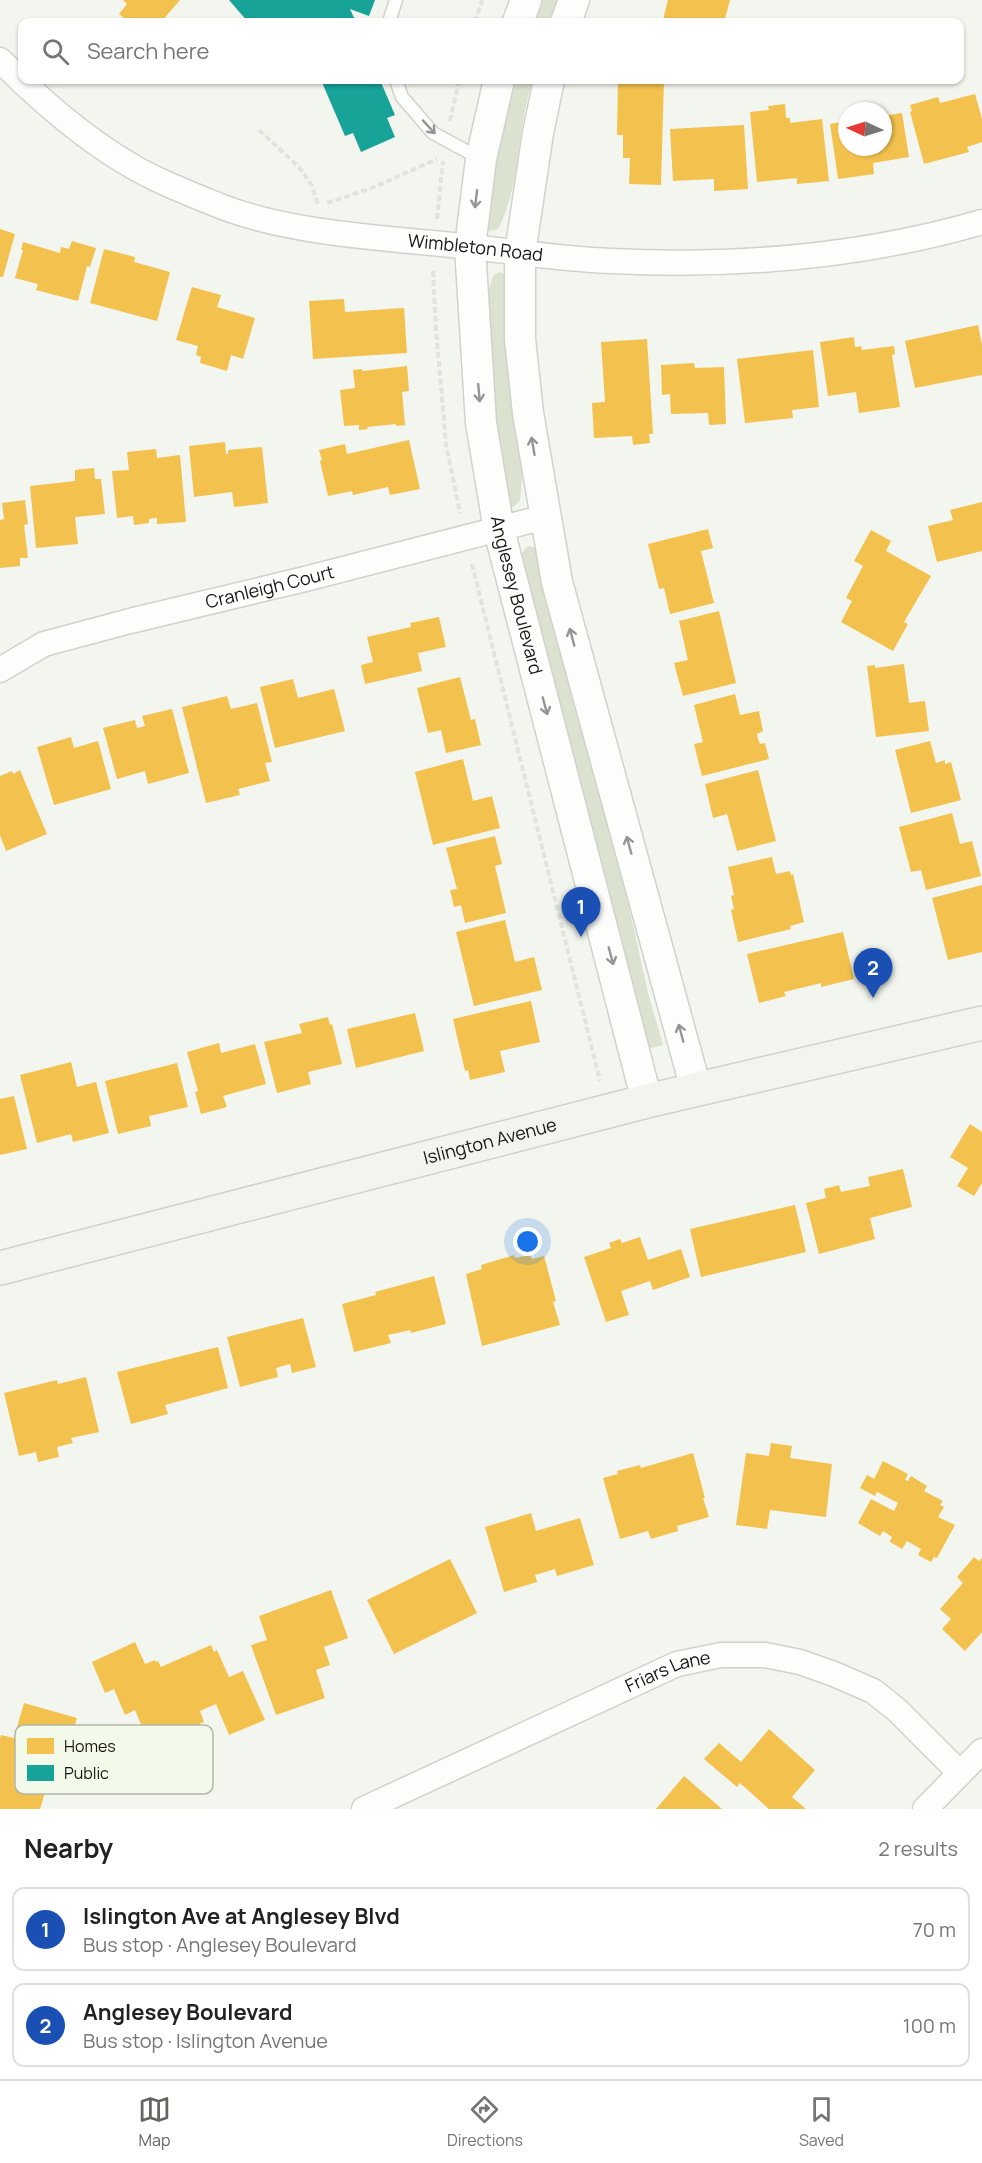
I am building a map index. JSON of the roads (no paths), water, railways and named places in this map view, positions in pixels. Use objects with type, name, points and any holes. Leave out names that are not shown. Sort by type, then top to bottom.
[{"type":"main road","name":"Islington Avenue","points":[[0,1268],[647,1101],[982,1023]]},
{"type":"street","points":[[519,18],[525,0]]},
{"type":"street","points":[[567,18],[574,0]]},
{"type":"street","name":"Wimbleton Road","points":[[4,70],[18,81]]},
{"type":"street","name":"Wimbleton Road","points":[[22,84],[125,162],[222,207],[283,225],[428,244],[520,253],[608,261],[696,264],[791,258],[940,234],[982,222]]},
{"type":"street","name":"Anglesey Boulevard","points":[[498,84],[481,159],[470,247],[481,423],[498,530],[647,1101]]},
{"type":"street","points":[[548,84],[537,133],[520,253],[520,339],[528,413],[557,582],[696,1089]]},
{"type":"street","name":"Cranleigh Court","points":[[0,670],[44,644],[545,517]]},
{"type":"street","name":"Friars Lane","points":[[364,1809],[677,1664],[721,1655],[765,1655],[800,1662],[873,1691],[897,1710],[960,1773]]},
{"type":"street","points":[[925,1809],[982,1751]]},
{"type":"lane","points":[[390,18],[396,0]]},
{"type":"lane","points":[[397,84],[402,97],[433,133],[481,159]]},
{"type":"place","name":"Islington Ave at Anglesey Blvd","points":[[581,937]]},
{"type":"place","name":"Anglesey Boulevard","points":[[873,998]]}]
